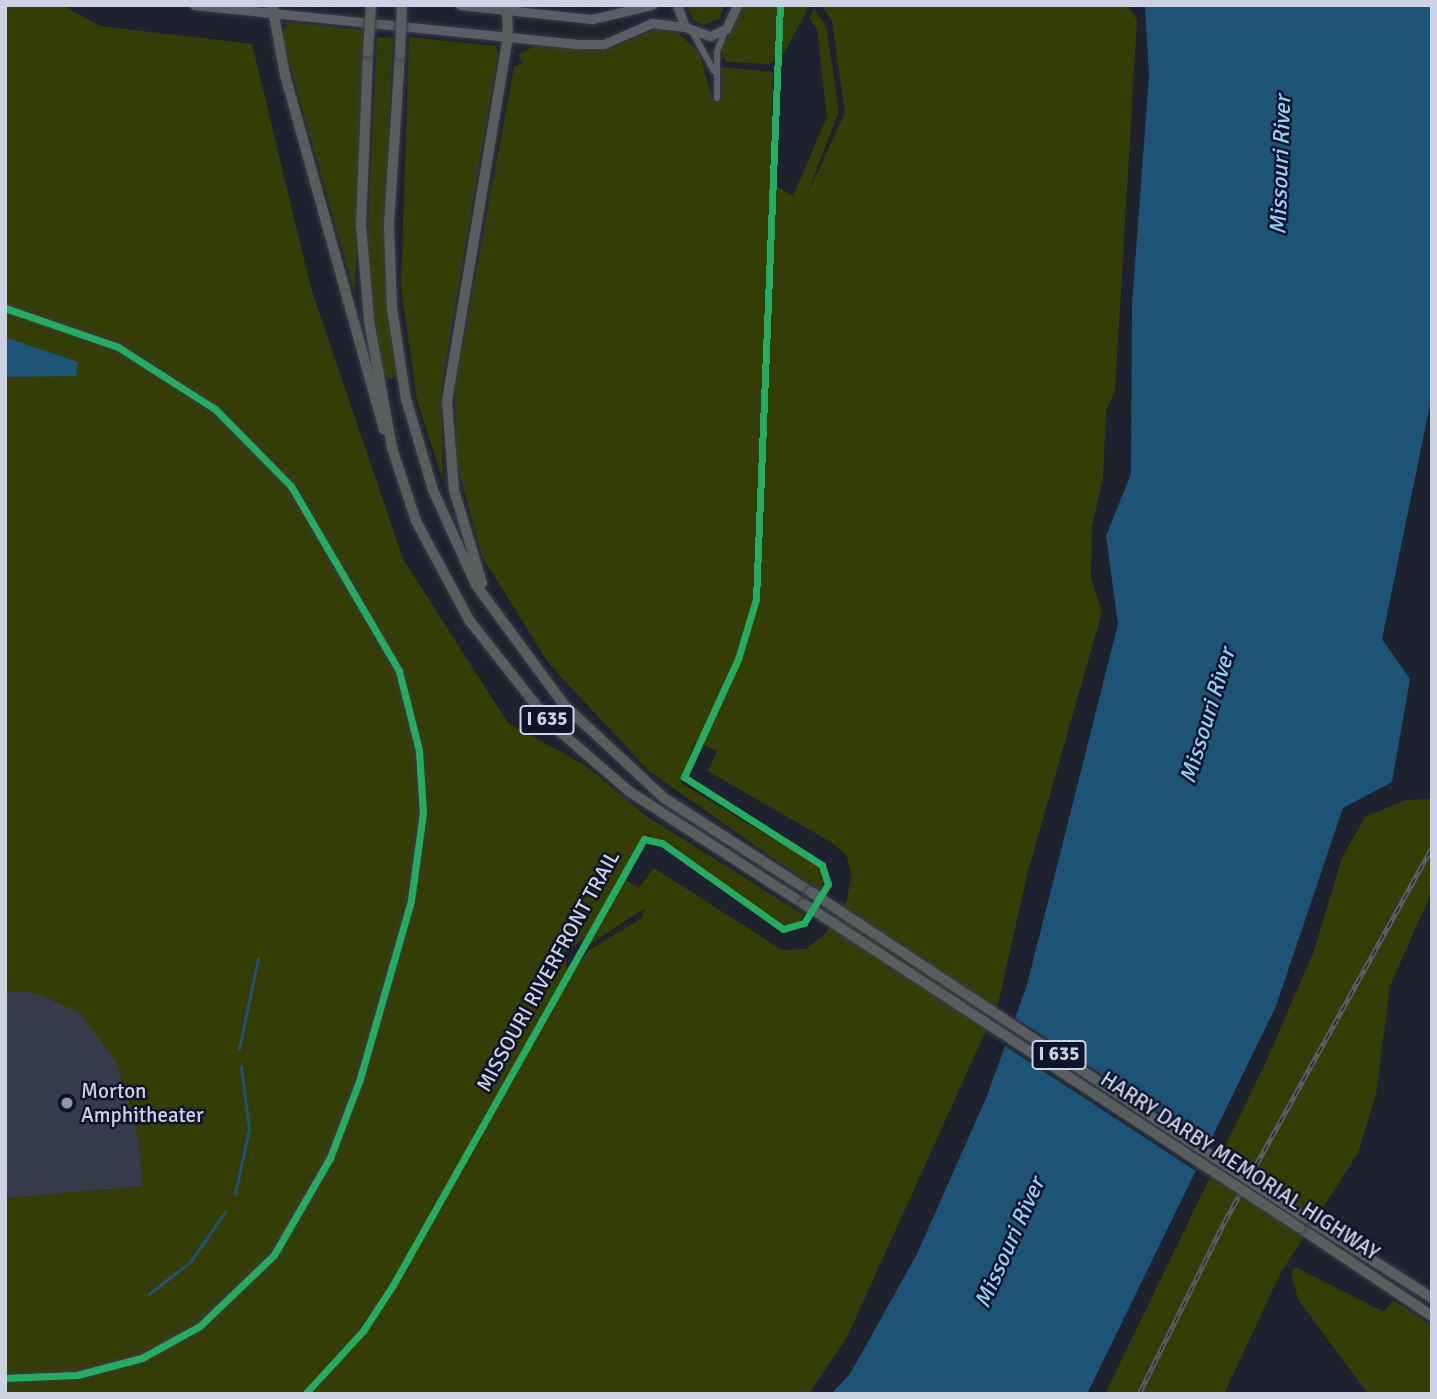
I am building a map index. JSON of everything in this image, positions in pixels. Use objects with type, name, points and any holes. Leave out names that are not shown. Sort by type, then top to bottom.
[{"type":"highway","name":"HARRY DARBY MEMORIAL HIGHWAY","points":[[371,5],[361,225],[369,321],[392,447],[416,521],[468,620],[550,723],[630,792],[1432,1316]]},
{"type":"highway","name":"HARRY DARBY MEMORIAL HIGHWAY","points":[[402,5],[388,226],[406,399],[433,490],[492,612],[564,705],[664,798],[1432,1298]]},
{"type":"highway","points":[[271,8],[369,394],[392,447]]},
{"type":"highway","points":[[492,612],[454,490],[447,401],[508,38],[507,8]]},
{"type":"street","points":[[194,5],[271,8],[508,38],[604,44],[652,23],[685,27],[694,33],[710,36],[726,29]]},
{"type":"street","points":[[460,5],[592,19],[652,5]]},
{"type":"street","points":[[677,5],[685,27]]},
{"type":"street","points":[[717,98],[715,72],[726,29],[737,5]]},
{"type":"street","points":[[694,33],[715,72]]},
{"type":"street","points":[[5,308],[118,347],[215,409],[291,486],[399,671],[419,750],[423,813],[411,901],[360,1079],[330,1158],[274,1255],[200,1326],[142,1358],[77,1375],[5,1378]]},
{"type":"green space","points":[[5,5],[62,5],[100,26],[252,44],[311,288],[403,559],[508,723],[583,764],[648,817],[804,915],[795,926],[778,924],[647,834],[584,939],[565,952],[568,979],[588,951],[642,918],[645,908],[586,947],[623,879],[639,888],[654,868],[782,950],[806,949],[825,934],[847,901],[851,876],[847,856],[834,844],[708,771],[717,751],[695,741],[681,783],[820,867],[825,880],[820,891],[649,771],[549,664],[482,556],[456,460],[455,388],[514,66],[523,63],[518,55],[534,46],[616,46],[661,27],[678,33],[699,52],[712,99],[723,99],[721,67],[773,72],[771,183],[793,196],[827,117],[817,29],[809,18],[814,9],[826,26],[839,111],[807,195],[845,113],[832,21],[821,5],[1127,5],[1137,20],[1115,392],[1106,410],[1103,478],[1092,527],[1091,578],[1102,612],[1028,871],[998,1004],[848,1335],[809,1394],[5,1394]]},
{"type":"green space","points":[[687,5],[724,7],[720,18],[704,25],[693,20]]},
{"type":"green space","points":[[743,5],[810,5],[783,55],[769,64],[726,62],[721,49]]},
{"type":"green space","points":[[287,22],[363,30],[355,294],[282,37]]},
{"type":"green space","points":[[377,37],[393,38],[384,232],[397,374],[391,379],[384,377],[372,322],[367,252]]},
{"type":"green space","points":[[409,37],[496,46],[498,53],[441,389],[443,481],[417,400],[401,288]]},
{"type":"green space","points":[[1431,799],[1432,891],[1390,986],[1376,1094],[1358,1153],[1280,1274],[1224,1394],[1105,1394],[1265,1064],[1314,951],[1342,858],[1365,817],[1406,800]]},
{"type":"green space","points":[[1295,1267],[1384,1312],[1393,1300],[1432,1326],[1432,1394],[1368,1394],[1298,1299],[1291,1274]]},
{"type":"water","name":"Missouri River","points":[[1145,5],[1432,5],[1432,395],[1382,639],[1410,679],[1392,782],[1343,808],[1276,1006],[1087,1394],[831,1394],[850,1374],[917,1254],[987,1096],[1027,985],[1118,624],[1106,536],[1131,474],[1132,305],[1149,76]]},
{"type":"water","points":[[5,337],[78,362],[76,376],[5,377]]},
{"type":"pier","points":[[1012,1016],[1212,1147],[1199,1173],[1002,1044]]},
{"type":"building","name":"Morton Amphitheater","points":[[5,991],[34,993],[79,1012],[117,1063],[139,1142],[142,1186],[5,1198]]},
{"type":"waterway","points":[[239,1049],[258,959]]},
{"type":"waterway","points":[[235,1194],[249,1129],[241,1067]]},
{"type":"waterway","points":[[149,1294],[190,1262],[225,1212]]},
{"type":"railway","points":[[1139,1394],[1225,1221],[1432,848]]},
{"type":"cycle path","name":"MISSOURI RIVERFRONT TRAIL","points":[[305,1394],[363,1331],[393,1285],[644,839],[662,843],[783,929],[804,923],[828,884],[822,865],[684,777],[738,659],[756,599],[780,5]]},
{"type":"cycle path","points":[[5,308],[118,347],[215,409],[291,486],[399,671],[419,750],[423,813],[411,901],[360,1079],[330,1158],[274,1255],[200,1326],[142,1358],[77,1375],[5,1378]]},
{"type":"place","name":"Morton Amphitheater","points":[[67,1103]]}]
